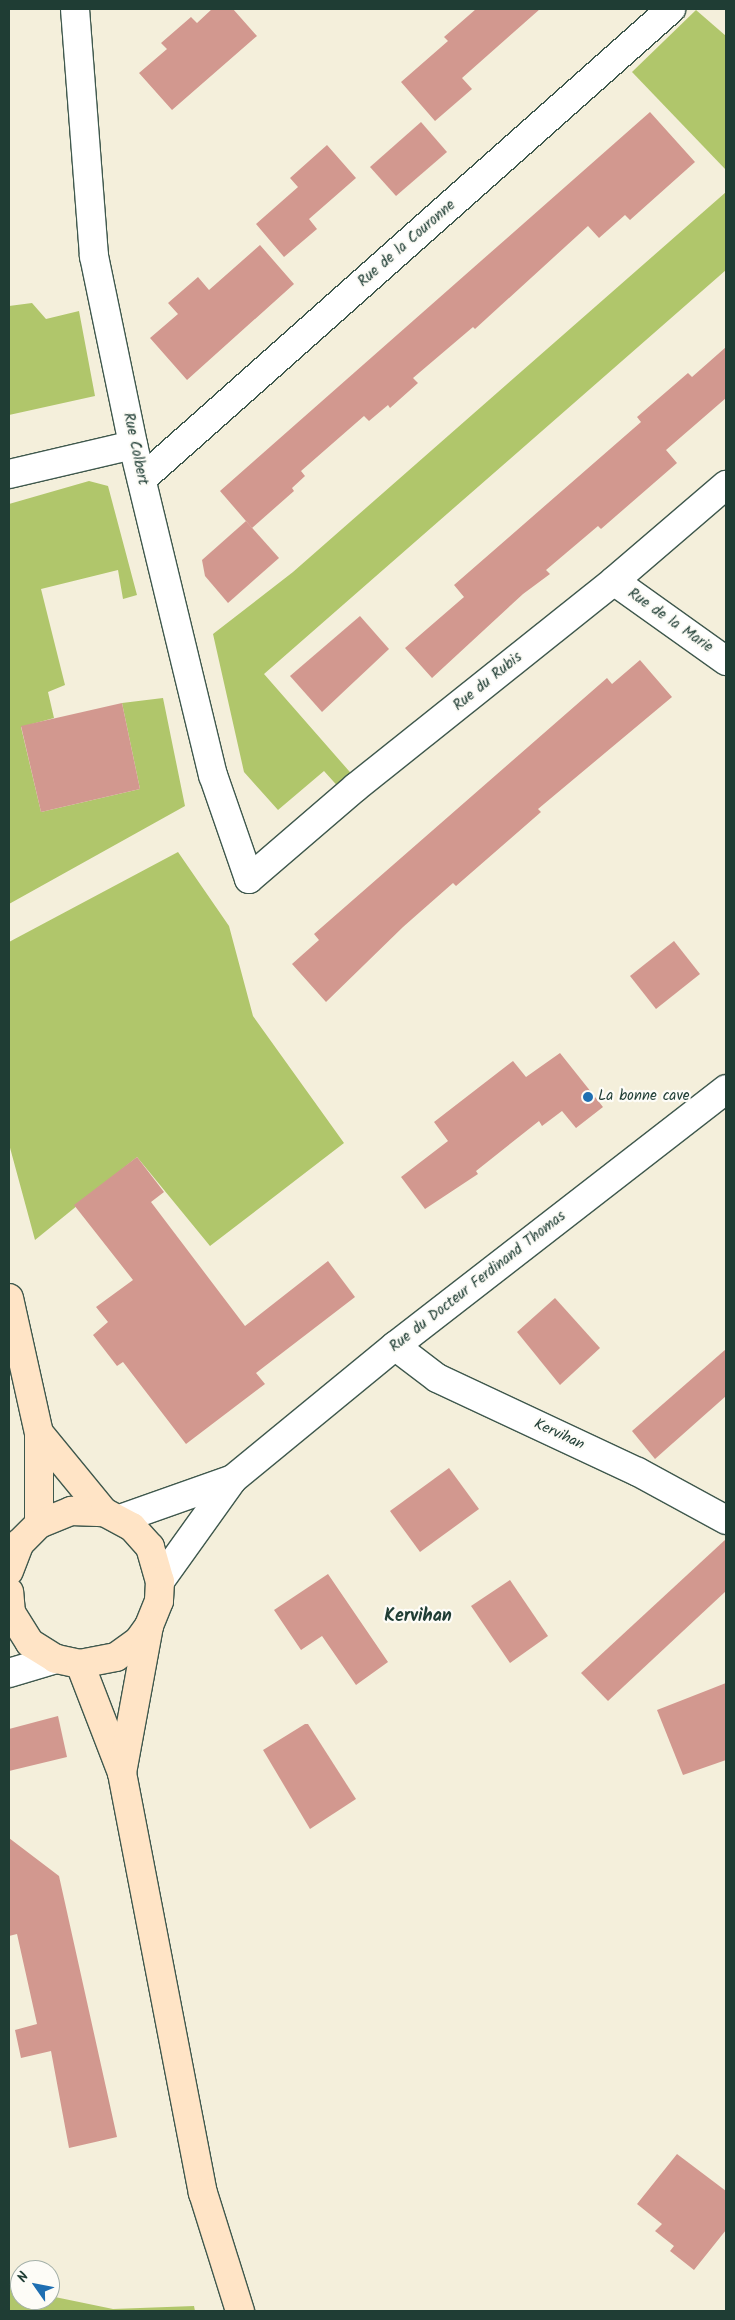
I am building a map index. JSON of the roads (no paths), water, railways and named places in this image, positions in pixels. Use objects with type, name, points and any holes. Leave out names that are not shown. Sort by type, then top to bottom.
[{"type":"main road","points":[[9,1298],[40,1433],[39,1524]]},
{"type":"main road","points":[[40,1433],[112,1516],[132,1527],[150,1547],[160,1581],[159,1601],[149,1626],[122,1773]]},
{"type":"main road","points":[[9,1571],[20,1543],[39,1524],[71,1511],[112,1516]]},
{"type":"main road","points":[[9,1607],[30,1643],[68,1662],[116,1657],[138,1642],[149,1626]]},
{"type":"main road","points":[[68,1662],[122,1773],[203,2194],[240,2311]]},
{"type":"street","name":"Rue de la Couronne","points":[[142,479],[671,9]]},
{"type":"street","name":"Rue Colbert","points":[[82,15],[94,256],[133,445],[213,775],[249,878]]},
{"type":"street","points":[[9,474],[133,445]]},
{"type":"street","name":"Rue du Rubis","points":[[249,878],[356,787],[614,581],[726,485]]},
{"type":"street","name":"Rue de la Marie","points":[[614,581],[726,661]]},
{"type":"street","name":"Rue du Docteur Ferdinand Thomas","points":[[160,1581],[233,1479],[395,1346],[726,1089]]},
{"type":"street","name":"Kervihan","points":[[395,1346],[436,1378],[638,1472],[726,1520]]},
{"type":"street","name":"Rue du Docteur Ferdinand Thomas","points":[[112,1516],[233,1479]]},
{"type":"street","points":[[9,1673],[68,1662]]},
{"type":"place","name":"La bonne cave","points":[[588,1097]]},
{"type":"district","name":"Kervihan","points":[[418,1617]]}]
